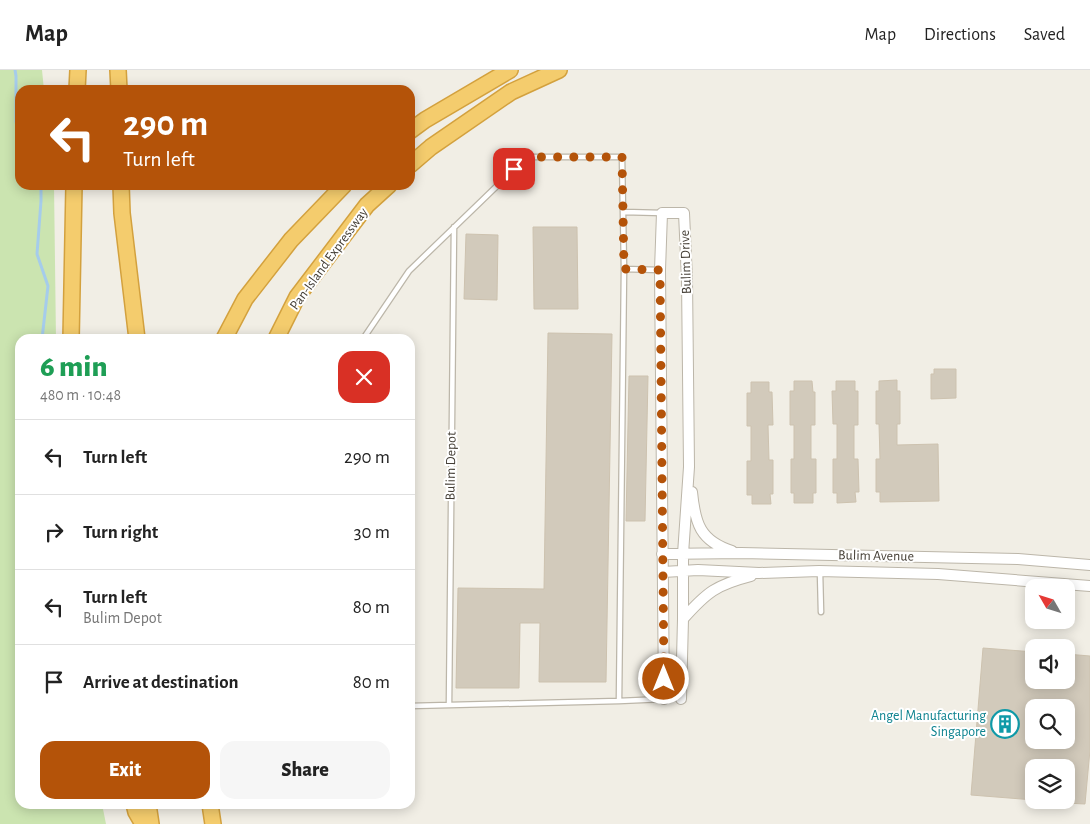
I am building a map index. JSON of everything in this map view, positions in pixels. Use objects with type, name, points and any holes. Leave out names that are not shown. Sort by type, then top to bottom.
[{"type":"highway","points":[[77,85],[78,70]]},
{"type":"highway","points":[[118,70],[119,85]]},
{"type":"highway","points":[[415,128],[425,120],[510,70]]},
{"type":"highway","points":[[415,161],[430,146],[511,92],[559,70]]},
{"type":"highway","points":[[71,334],[74,190]]},
{"type":"highway","points":[[121,190],[122,214],[136,334]]},
{"type":"highway","points":[[227,334],[245,300],[291,240],[339,190]]},
{"type":"highway","name":"Pan-Island Expressway","points":[[279,334],[297,298],[367,205],[384,190]]},
{"type":"highway","points":[[135,809],[143,824]]},
{"type":"highway","points":[[149,809],[151,824]]},
{"type":"highway","points":[[211,809],[214,824]]},
{"type":"highway","points":[[214,809],[214,824]]},
{"type":"street","name":"Bulim Drive","points":[[664,699],[660,270],[662,213],[684,213],[687,279],[689,467],[683,554],[681,699]]},
{"type":"street","points":[[689,467],[696,520],[710,541],[740,554]]},
{"type":"street","name":"Bulim Avenue","points":[[662,554],[1018,559],[1090,565]]},
{"type":"street","name":"Bulim Avenue","points":[[663,572],[698,570],[759,573],[820,571],[938,574],[1090,586]]},
{"type":"street","points":[[683,619],[699,600],[710,591],[730,581],[759,573]]},
{"type":"lane","points":[[366,334],[409,271],[526,157],[622,157],[624,269],[619,701]]},
{"type":"lane","points":[[624,212],[662,213]]},
{"type":"lane","name":"Bulim Depot","points":[[449,705],[454,227]]},
{"type":"lane","points":[[624,269],[660,270]]},
{"type":"lane","points":[[820,571],[822,612]]},
{"type":"lane","points":[[415,706],[664,699]]},
{"type":"green space","points":[[0,70],[42,70],[44,85],[15,85],[15,190],[54,190],[56,334],[15,334],[15,809],[103,809],[106,824],[0,824]]},
{"type":"building","points":[[533,227],[577,227],[578,309],[534,309]]},
{"type":"building","points":[[466,234],[498,235],[497,300],[464,299]]},
{"type":"building","points":[[548,333],[612,334],[606,682],[539,682],[540,623],[520,623],[519,688],[456,688],[458,588],[544,589]]},
{"type":"building","points":[[934,369],[956,369],[956,398],[931,399],[931,374],[934,374]]},
{"type":"building","points":[[629,376],[648,376],[645,521],[626,521]]},
{"type":"building","points":[[897,380],[897,391],[900,391],[900,424],[897,424],[897,445],[938,444],[939,501],[880,502],[880,492],[876,492],[876,459],[880,459],[879,424],[876,424],[876,391],[879,391],[879,381]]},
{"type":"building","points":[[794,381],[812,381],[813,392],[815,392],[815,425],[811,425],[811,459],[816,459],[816,493],[813,493],[813,503],[794,503],[794,493],[791,493],[794,425],[790,425],[790,391],[794,391]]},
{"type":"building","points":[[836,381],[855,381],[855,391],[858,391],[858,425],[854,425],[854,459],[858,459],[859,492],[855,492],[856,502],[837,503],[837,493],[833,493],[833,459],[837,459],[837,424],[833,424],[832,391],[836,391]]},
{"type":"building","points":[[751,382],[769,382],[769,392],[772,392],[773,425],[768,425],[769,460],[773,460],[773,494],[770,494],[771,504],[752,504],[752,495],[747,495],[747,461],[751,461],[751,426],[747,426],[747,393],[751,393]]},
{"type":"building","name":"Angel Manufacturing Singapore","points":[[983,648],[1025,651],[1025,689],[1075,689],[1075,655],[1090,656],[1090,750],[1085,804],[1075,803],[1075,759],[1025,759],[1025,799],[971,795]]},
{"type":"waterway","points":[[15,70],[16,85]]},
{"type":"waterway","points":[[41,190],[37,254],[48,286],[43,334]]},
{"type":"place","name":"Angel Manufacturing Singapore","points":[[1005,724]]},
{"type":"route","points":[[514,169],[526,157],[622,157],[624,269],[660,270],[664,679]]}]
